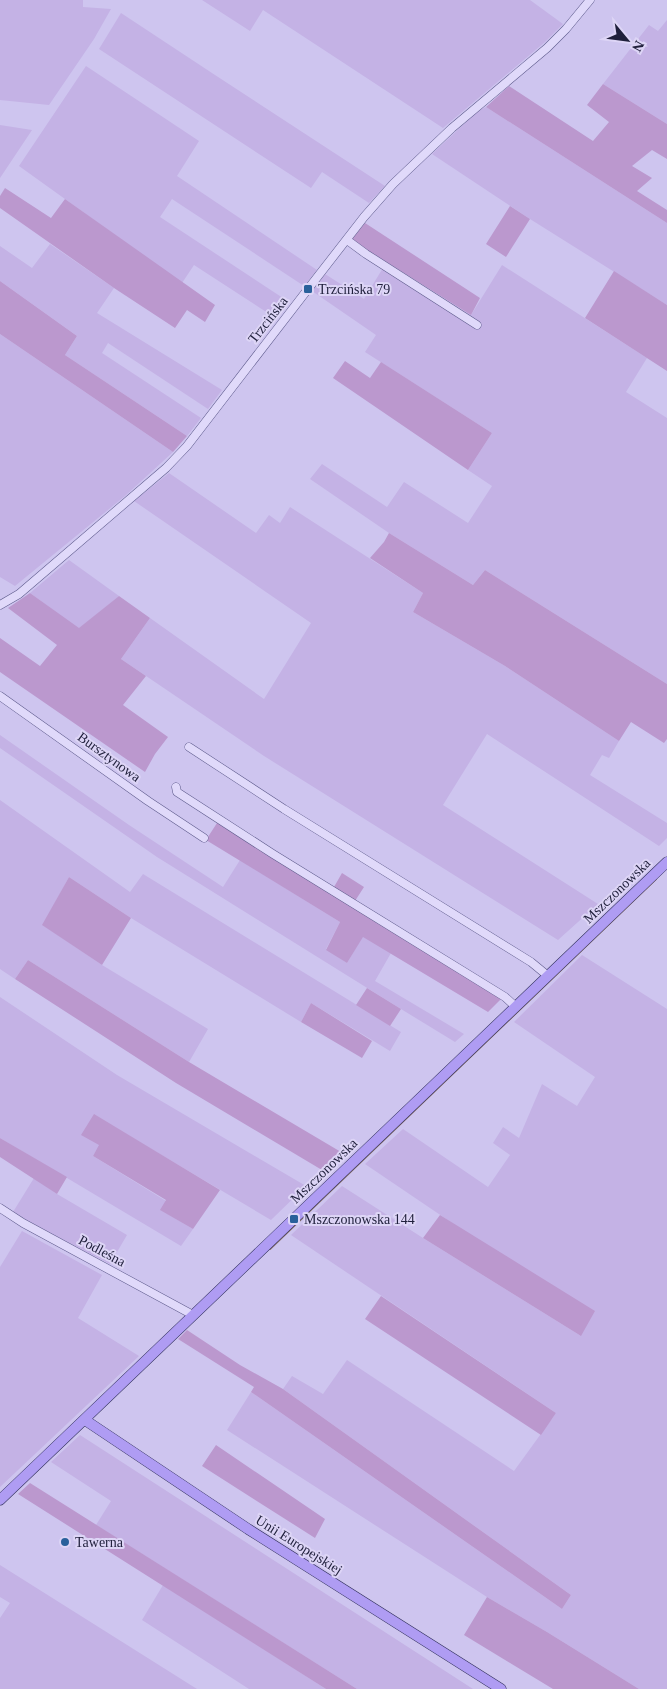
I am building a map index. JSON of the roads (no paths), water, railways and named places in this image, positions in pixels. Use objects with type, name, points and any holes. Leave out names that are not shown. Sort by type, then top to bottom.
[{"type":"main road","name":"Mszczonowska","points":[[0,1500],[667,862]]},
{"type":"main road","name":"Unii Europejskiej","points":[[85,1420],[248,1529],[501,1689]]},
{"type":"street","name":"Trzcińska","points":[[0,605],[18,594],[166,468],[187,446],[392,184],[459,122],[547,48],[590,0]]},
{"type":"street","points":[[347,240],[477,325]]},
{"type":"street","name":"Bursztynowa","points":[[0,696],[148,801],[204,838]]},
{"type":"street","points":[[189,747],[284,809],[531,962],[548,976]]},
{"type":"street","points":[[176,787],[177,792],[505,997],[516,1007]]},
{"type":"street","name":"Podleśna","points":[[0,1208],[193,1315]]},
{"type":"waterway","points":[[270,1249],[656,879]]},
{"type":"place","name":"Trzcińska 79","points":[[308,289]]},
{"type":"place","name":"Mszczonowska 144","points":[[294,1219]]},
{"type":"place","name":"Tawerna","points":[[65,1542]]}]
